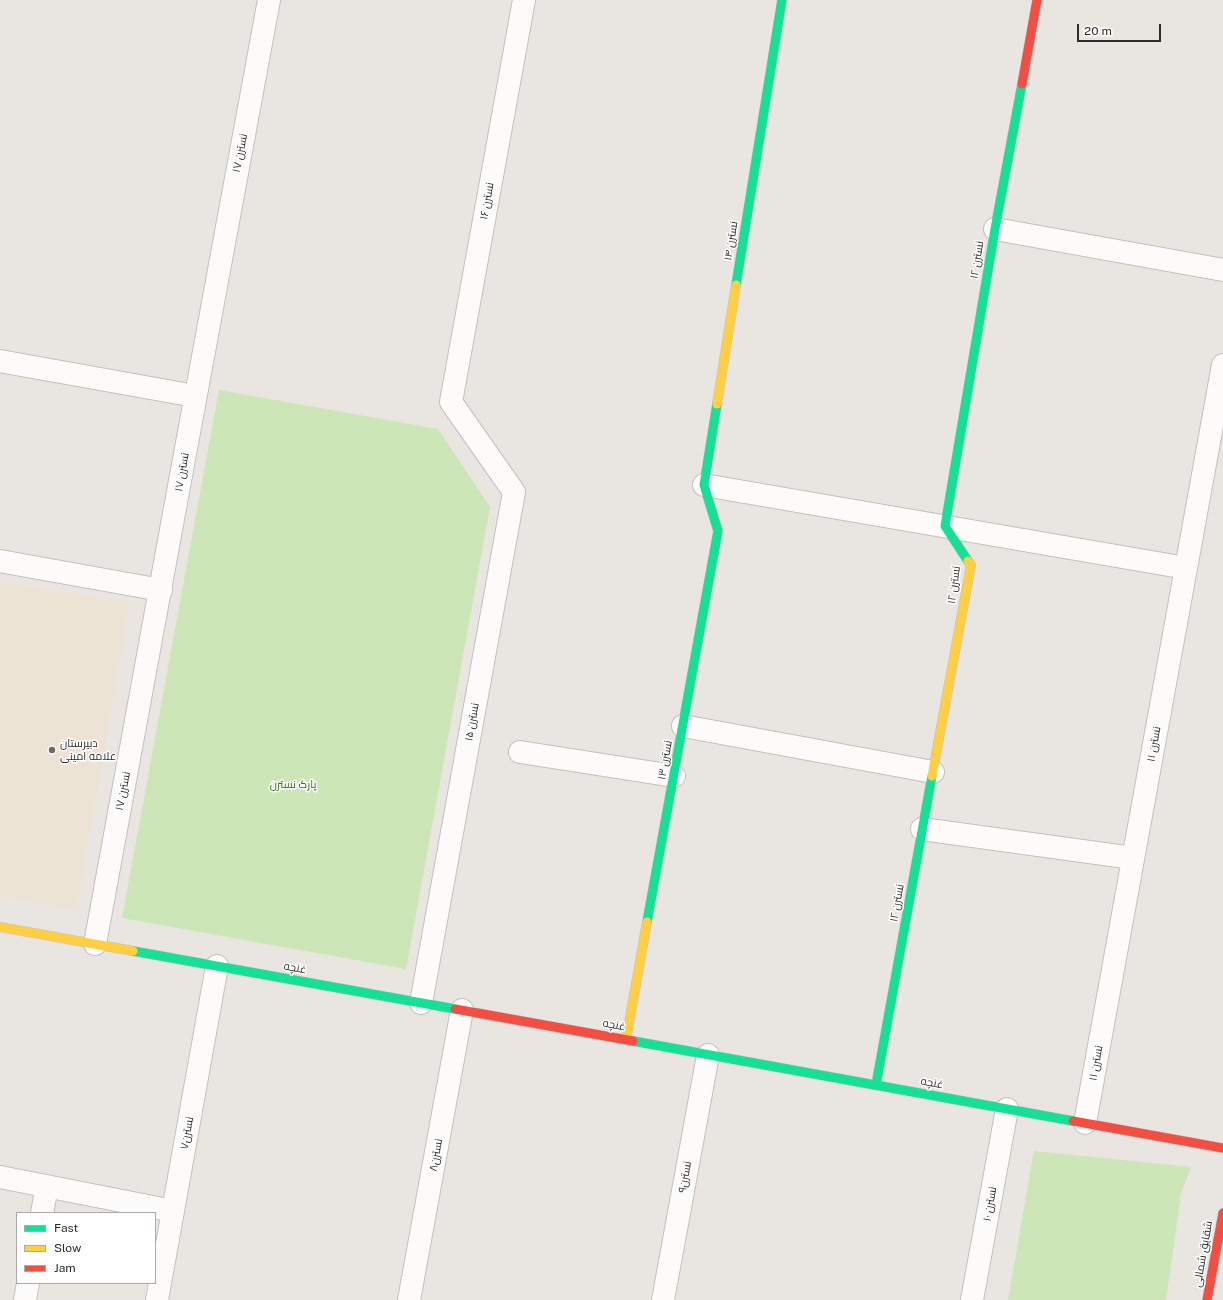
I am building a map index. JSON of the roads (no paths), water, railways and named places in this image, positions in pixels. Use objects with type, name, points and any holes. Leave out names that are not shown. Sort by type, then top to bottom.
[{"type":"street","name":"نسترن ۱۷","points":[[95,944],[269,0]]},
{"type":"street","name":"نسترن ۱۶","points":[[451,402],[524,0]]},
{"type":"street","name":"نسترن ۱۴","points":[[704,485],[782,0]]},
{"type":"street","name":"نسترن ۱۲","points":[[876,1085],[971,565],[945,526],[995,229],[1037,0]]},
{"type":"street","points":[[995,229],[1223,270]]},
{"type":"street","points":[[0,361],[195,396]]},
{"type":"street","name":"نسترن ۱۱","points":[[1085,1123],[1223,365]]},
{"type":"street","name":"نسترن ۱۵","points":[[421,1003],[514,492],[451,402]]},
{"type":"street","points":[[704,485],[1186,568]]},
{"type":"street","name":"نسترن ۱۳","points":[[626,1040],[718,531],[704,485]]},
{"type":"street","points":[[0,561],[161,590]]},
{"type":"street","points":[[683,726],[933,772]]},
{"type":"street","points":[[520,752],[674,776]]},
{"type":"street","points":[[922,829],[1133,858]]},
{"type":"street","name":"غنچه","points":[[0,927],[1223,1148]]},
{"type":"street","name":"نسترن۷","points":[[157,1300],[217,966]]},
{"type":"street","name":"نسترن۸","points":[[409,1300],[462,1010]]},
{"type":"street","name":"نسترن۹","points":[[663,1300],[708,1054]]},
{"type":"street","name":"نسترن ۱۰","points":[[972,1300],[1007,1109]]},
{"type":"street","points":[[0,1177],[173,1211]]},
{"type":"street","points":[[42,1212],[47,1186]]},
{"type":"street","name":"شقایق شمالی","points":[[1207,1300],[1223,1212]]},
{"type":"street","points":[[25,1300],[28,1284]]},
{"type":"place","name":"دبیرستان علامه امینی","points":[[52,750]]},
{"type":"park label","name":"پارک نسترن","points":[[293,785]]}]
